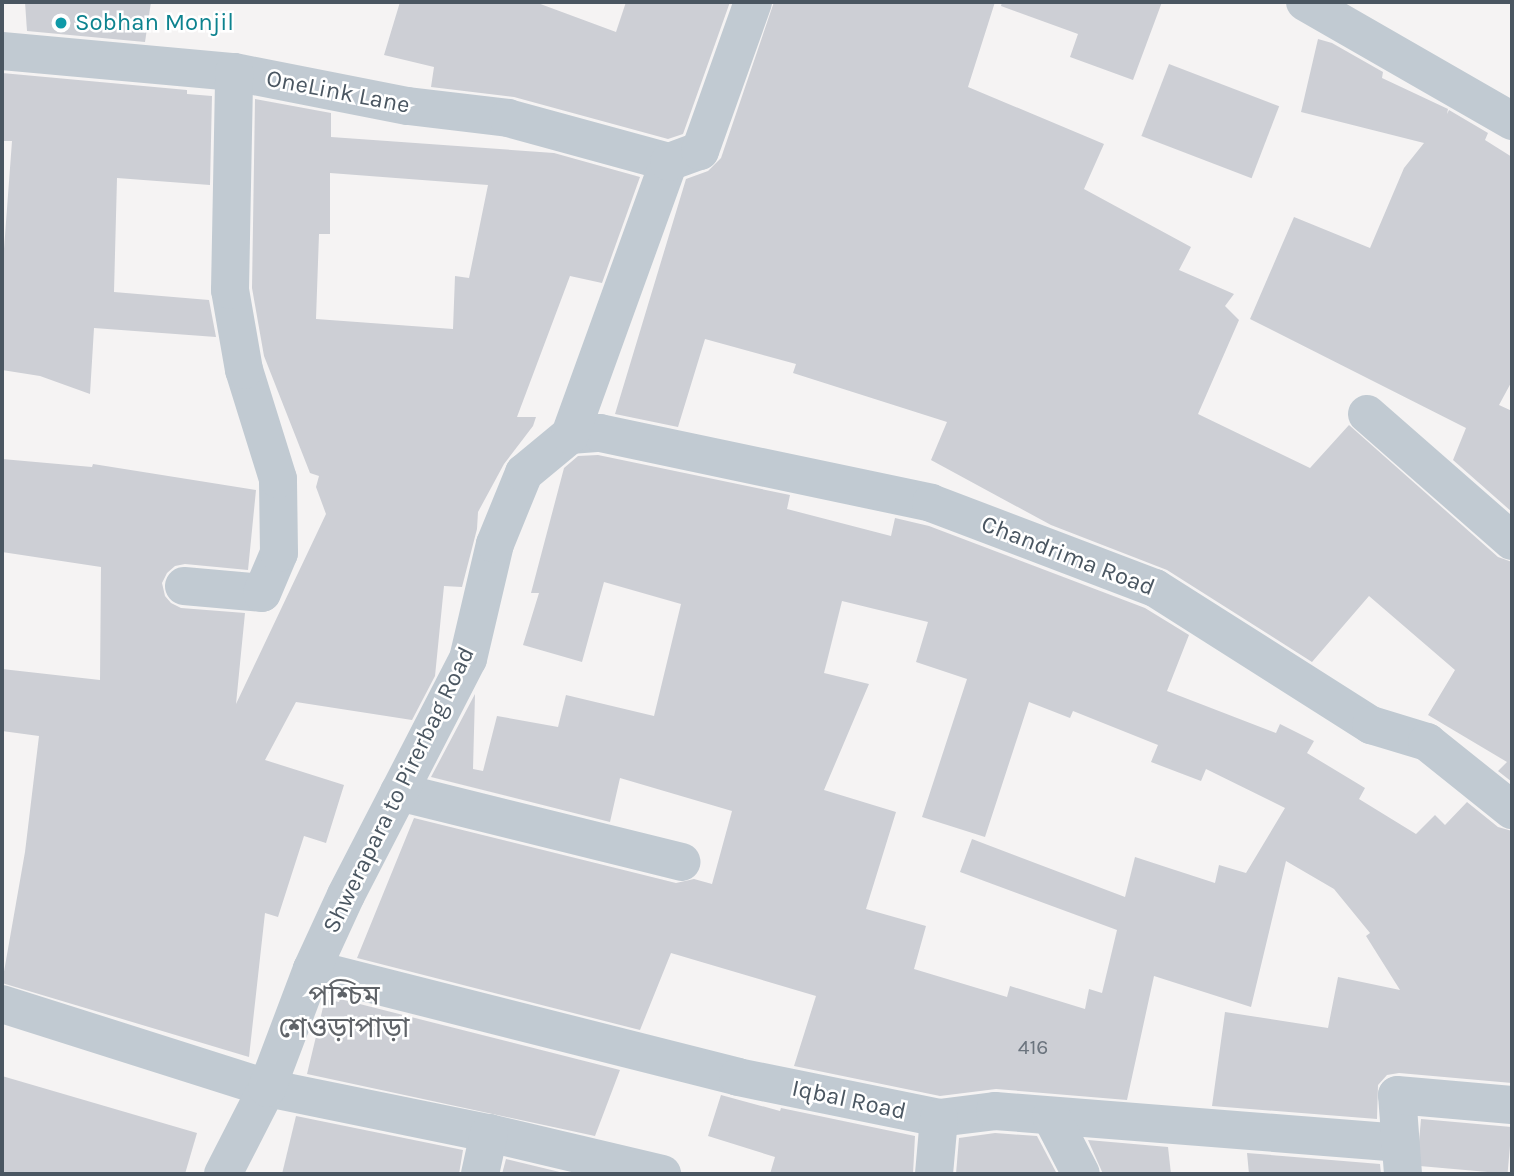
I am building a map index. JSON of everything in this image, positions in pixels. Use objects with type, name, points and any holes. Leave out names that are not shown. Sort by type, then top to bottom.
[{"type":"street","points":[[570,435],[669,162],[700,152],[753,2]]},
{"type":"street","points":[[1305,2],[1512,121]]},
{"type":"street","name":"OneLink Lane","points":[[2,51],[234,72],[408,106],[508,118],[669,162]]},
{"type":"street","points":[[184,586],[262,593],[279,553],[278,479],[244,370],[230,289],[234,72]]},
{"type":"street","points":[[1367,414],[1512,541]]},
{"type":"street","name":"Chandrima Road","points":[[570,435],[600,433],[931,503],[1156,588],[1371,725],[1427,742],[1512,810]]},
{"type":"street","name":"Shwerapara to Pirerbag Road","points":[[223,1174],[267,1088],[312,969],[468,659],[495,544],[524,473],[570,435]]},
{"type":"street","points":[[399,793],[681,862]]},
{"type":"street","name":"Iqbal Road","points":[[312,969],[738,1077],[939,1118],[995,1111],[1401,1159]]},
{"type":"street","points":[[2,1004],[267,1088],[489,1133],[662,1174]]},
{"type":"street","points":[[1401,1159],[1397,1095],[1512,1105]]},
{"type":"street","points":[[1051,1116],[1081,1174]]},
{"type":"street","points":[[934,1174],[939,1118]]},
{"type":"street","points":[[480,1174],[489,1133]]},
{"type":"building","points":[[25,2],[151,2],[145,42],[27,31]]},
{"type":"building","points":[[400,2],[535,2],[616,32],[626,2],[730,2],[683,134],[668,139],[514,97],[431,87],[434,67],[384,55]]},
{"type":"building","points":[[774,2],[995,2],[968,87],[1104,144],[1084,189],[1191,247],[1179,270],[1234,294],[1225,306],[1239,320],[1198,414],[1310,468],[1349,425],[1498,557],[1512,562],[1512,782],[1498,771],[1507,762],[1428,715],[1455,670],[1369,596],[1312,662],[1167,570],[1051,525],[931,460],[947,422],[793,373],[796,364],[705,339],[678,427],[615,414],[686,179],[708,171],[721,158]]},
{"type":"building","points":[[1002,2],[1162,2],[1133,80],[1070,57],[1078,34],[1001,6]]},
{"type":"building","points":[[1318,39],[1332,43],[1383,72],[1382,78],[1448,109],[1447,114],[1449,110],[1488,133],[1485,140],[1512,157],[1512,381],[1499,405],[1512,411],[1512,512],[1453,460],[1466,428],[1250,319],[1294,217],[1370,248],[1404,168],[1424,143],[1301,112]]},
{"type":"building","points":[[1169,64],[1279,106],[1252,178],[1141,136]]},
{"type":"building","points":[[2,73],[187,90],[187,94],[212,96],[210,185],[117,178],[114,292],[209,300],[216,337],[94,328],[90,394],[40,376],[2,370],[2,276],[12,141],[2,141]]},
{"type":"building","points":[[255,99],[331,113],[331,137],[554,153],[640,177],[602,283],[570,276],[517,417],[536,417],[533,426],[504,464],[478,512],[477,529],[462,587],[444,586],[435,676],[412,720],[296,702],[265,760],[344,785],[326,843],[304,836],[278,917],[265,913],[249,1057],[2,983],[25,852],[39,736],[2,731],[2,669],[100,680],[101,567],[2,552],[2,459],[92,467],[93,464],[256,490],[248,570],[185,564],[175,566],[167,573],[162,583],[165,596],[181,608],[245,613],[236,704],[326,514],[316,487],[319,476],[310,473],[264,356],[252,288]],"holes":[[[330,173],[488,185],[469,278],[455,276],[453,329],[316,319],[319,234],[330,234]]]},
{"type":"building","points":[[598,455],[790,495],[787,509],[891,536],[895,518],[929,526],[1145,608],[1189,635],[1167,691],[1276,733],[1280,724],[1314,741],[1307,753],[1365,788],[1359,799],[1416,834],[1435,815],[1445,825],[1467,802],[1498,827],[1512,831],[1512,1083],[1399,1073],[1387,1075],[1378,1085],[1377,1119],[1212,1106],[1225,1012],[1328,1028],[1338,977],[1400,990],[1366,936],[1370,933],[1334,889],[1286,861],[1251,1007],[1154,976],[1127,1100],[996,1089],[940,1096],[794,1066],[816,996],[671,953],[640,1030],[357,958],[414,818],[676,883],[694,879],[712,884],[732,811],[620,778],[610,822],[431,777],[475,694],[473,769],[483,771],[497,716],[558,727],[566,695],[654,716],[681,604],[604,582],[582,662],[523,645],[539,593],[531,593],[564,468],[578,456]],"holes":[[[842,601],[928,622],[916,662],[967,679],[922,817],[985,837],[1029,702],[1070,718],[1073,711],[1158,745],[1151,762],[1201,781],[1206,769],[1285,808],[1246,873],[1219,865],[1215,883],[1135,857],[1125,897],[972,839],[960,872],[1117,930],[1102,993],[1089,989],[1085,1009],[1010,986],[1007,997],[914,969],[926,926],[866,909],[896,812],[824,790],[869,684],[824,673]]]},
{"type":"building","points":[[325,999],[339,1002],[340,999],[620,1070],[595,1136],[307,1074]]},
{"type":"building","points":[[2,1076],[197,1133],[185,1174],[2,1174]]},
{"type":"building","points":[[721,1095],[780,1111],[781,1108],[915,1136],[913,1174],[770,1174],[775,1157],[708,1136]]},
{"type":"building","points":[[296,1116],[463,1150],[459,1174],[282,1174]]},
{"type":"building","points":[[1421,1119],[1512,1127],[1508,1174],[1417,1166]]},
{"type":"building","points":[[995,1133],[1037,1136],[1057,1174],[956,1174],[959,1138]]},
{"type":"building","points":[[1088,1140],[1168,1147],[1171,1174],[1103,1174]]},
{"type":"building","points":[[1247,1153],[1380,1164],[1381,1174],[1249,1174]]},
{"type":"building","points":[[506,1159],[568,1174],[502,1174]]},
{"type":"place","name":"Sobhan Monjil","points":[[61,23]]},
{"type":"district","name":"পশ্চিম শেওড়াপাড়া","points":[[344,1012]]}]
